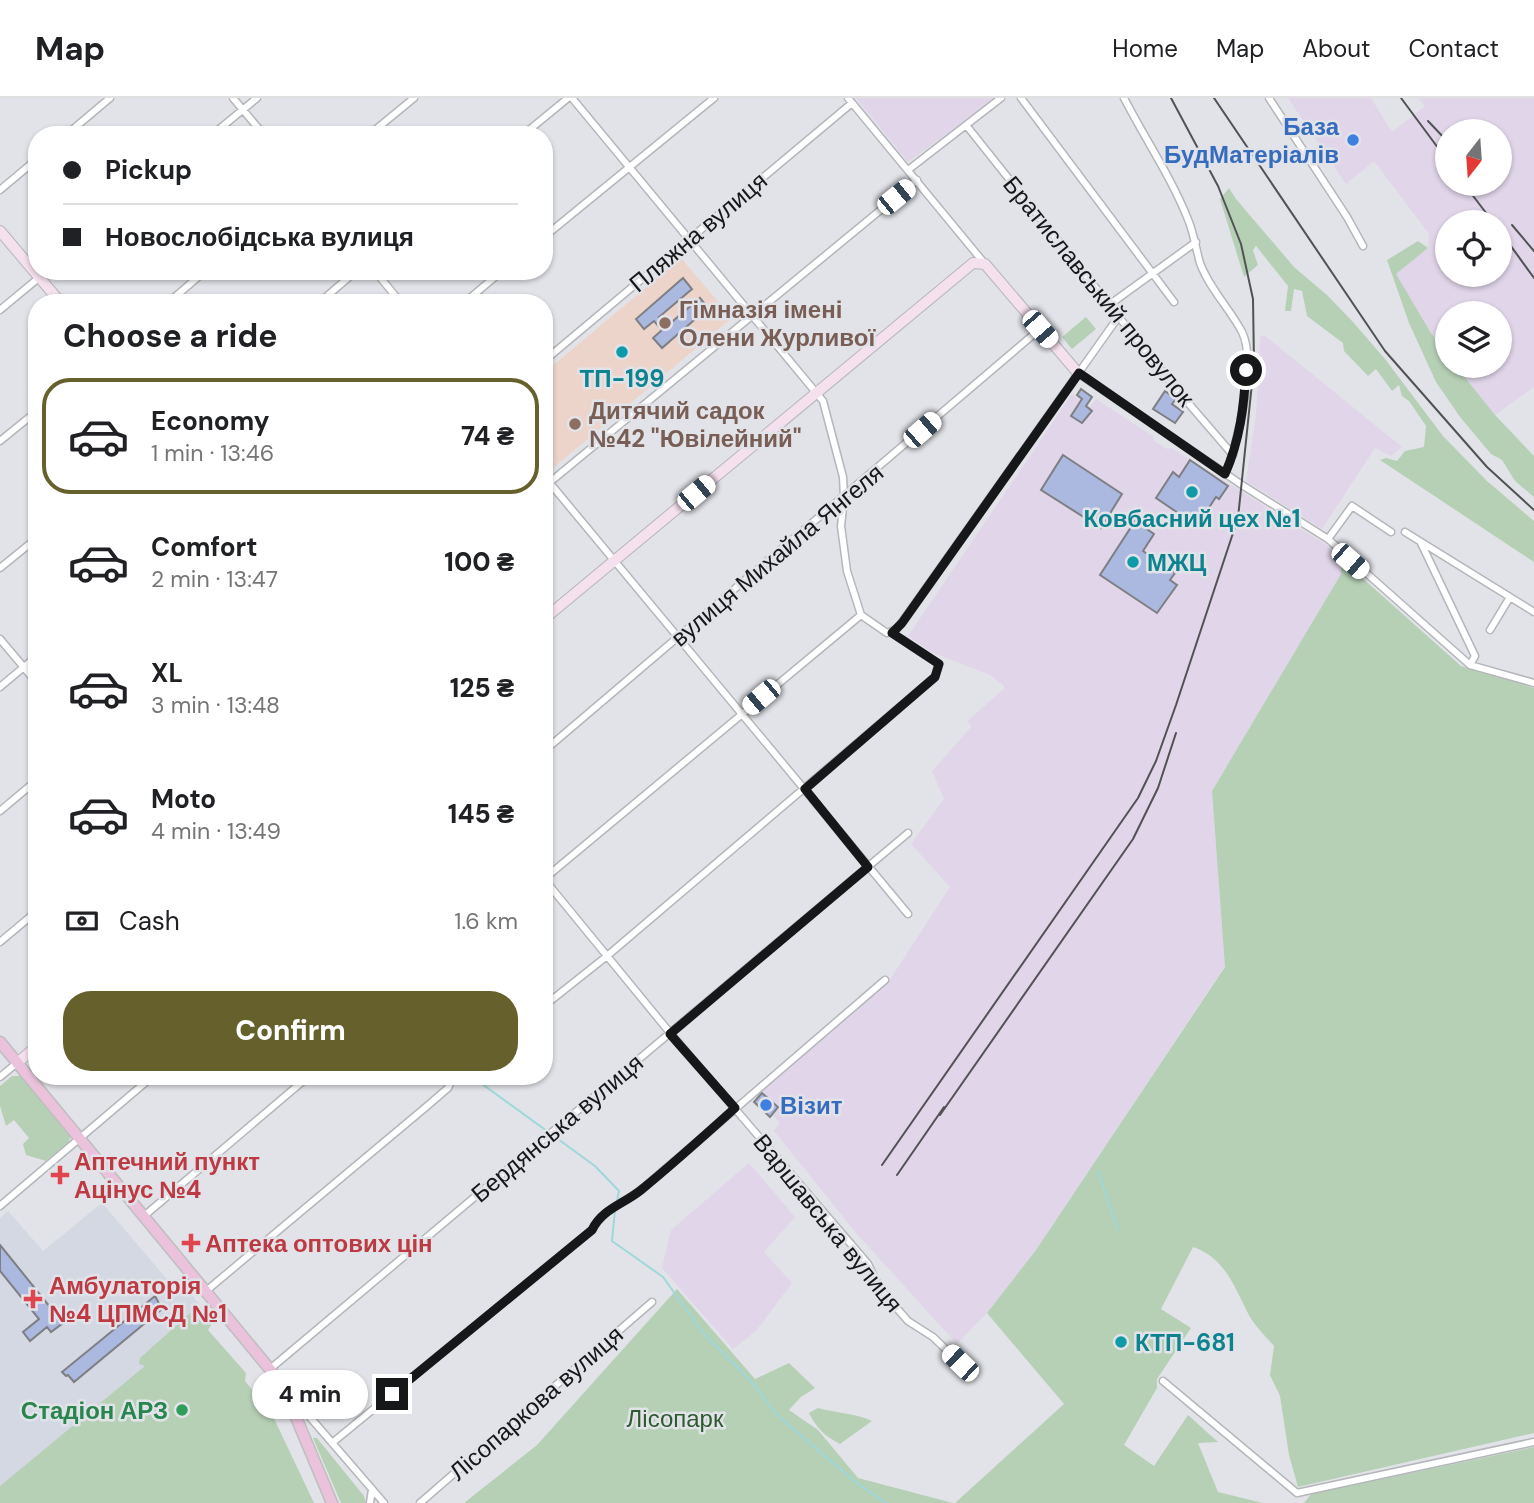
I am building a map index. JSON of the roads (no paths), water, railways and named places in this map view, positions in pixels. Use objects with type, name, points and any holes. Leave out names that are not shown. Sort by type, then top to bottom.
[{"type":"main road","points":[[0,1042],[28,1076]]},
{"type":"main road","points":[[35,1085],[282,1384],[332,1503]]},
{"type":"street","points":[[77,126],[110,98]]},
{"type":"street","points":[[233,98],[256,126]]},
{"type":"street","points":[[223,126],[257,98]]},
{"type":"street","points":[[380,126],[414,98]]},
{"type":"street","points":[[534,126],[570,98],[818,392],[828,413],[837,448],[844,498],[841,526],[847,571],[861,615],[879,629],[892,633],[939,664],[935,677],[553,999]]},
{"type":"street","points":[[553,229],[714,98]]},
{"type":"street","points":[[908,170],[1001,98]]},
{"type":"street","points":[[1021,98],[1174,302]]},
{"type":"street","points":[[1124,98],[1171,183],[1196,242],[1201,265],[1245,339],[1247,358],[1244,409],[1233,455],[1225,474]]},
{"type":"street","points":[[1269,98],[1363,246]]},
{"type":"street","points":[[850,101],[1079,373],[1225,474],[1328,539],[1470,665],[1534,683]]},
{"type":"street","name":"Пляжна вулиця","points":[[553,353],[850,101]]},
{"type":"street","name":"Братиславський провулок","points":[[966,125],[1177,390],[1233,455]]},
{"type":"street","points":[[0,190],[28,167]]},
{"type":"street","points":[[553,480],[917,180]]},
{"type":"street","points":[[0,231],[28,259]]},
{"type":"street","points":[[1110,304],[1196,242]]},
{"type":"street","points":[[553,611],[973,263],[985,264]]},
{"type":"street","points":[[0,310],[36,280]]},
{"type":"street","points":[[178,294],[195,280]]},
{"type":"street","points":[[329,294],[345,280]]},
{"type":"street","points":[[382,280],[393,294]]},
{"type":"street","points":[[475,294],[491,280]]},
{"type":"street","points":[[892,633],[902,623],[1119,316]]},
{"type":"street","name":"вулиця Михайла Янгеля","points":[[553,743],[1040,329]]},
{"type":"street","points":[[0,442],[28,419]]},
{"type":"street","points":[[553,492],[680,637],[908,914]]},
{"type":"street","points":[[1328,539],[1352,506],[1391,532]]},
{"type":"street","points":[[1405,532],[1534,612]]},
{"type":"street","points":[[1420,541],[1475,656],[1470,665]]},
{"type":"street","points":[[0,568],[28,545]]},
{"type":"street","points":[[1490,630],[1510,597]]},
{"type":"street","points":[[553,871],[861,615]]},
{"type":"street","points":[[0,639],[28,673]]},
{"type":"street","points":[[0,687],[28,663]]},
{"type":"street","points":[[0,811],[28,788]]},
{"type":"street","name":"Бердянська вулиця","points":[[270,1369],[908,833]]},
{"type":"street","name":"Варшавська вулиця","points":[[553,890],[670,1034],[867,1264],[894,1306],[908,1321],[933,1337],[960,1363]]},
{"type":"street","points":[[0,942],[28,919]]},
{"type":"street","points":[[332,1444],[592,1230],[606,1211],[620,1206],[641,1190],[885,980]]},
{"type":"street","points":[[0,1077],[28,1054]]},
{"type":"street","points":[[0,1206],[143,1085]]},
{"type":"street","points":[[145,1216],[298,1085]]},
{"type":"street","points":[[206,1291],[449,1085]]},
{"type":"street","name":"Лісопаркова вулиця","points":[[420,1503],[652,1302]]},
{"type":"street","points":[[1163,1381],[1297,1493]]},
{"type":"street","points":[[282,1384],[384,1503]]},
{"type":"street","points":[[1297,1493],[1534,1441]]},
{"type":"street","points":[[369,1503],[372,1489]]},
{"type":"street","points":[[1296,1503],[1297,1493]]},
{"type":"waterway","points":[[483,1085],[595,1166],[619,1191],[617,1201]]},
{"type":"waterway","points":[[1098,1171],[1118,1230]]},
{"type":"waterway","points":[[615,1210],[612,1241],[663,1277],[703,1333],[750,1380],[776,1414],[854,1481],[886,1503]]},
{"type":"railway","points":[[882,1165],[1138,798],[1156,761],[1238,518],[1254,364],[1253,299],[1241,244],[1218,186],[1171,98]]},
{"type":"railway","points":[[1214,98],[1385,351],[1487,467],[1534,510]]},
{"type":"railway","points":[[1401,98],[1435,144]]},
{"type":"railway","points":[[1428,121],[1435,128]]},
{"type":"railway","points":[[1473,196],[1484,210]]},
{"type":"railway","points":[[1512,225],[1534,251]]},
{"type":"railway","points":[[1512,248],[1534,278]]},
{"type":"railway","points":[[940,1115],[1133,839],[1158,788],[1176,733]]},
{"type":"railway","points":[[897,1175],[944,1107]]},
{"type":"place","name":"База БудМатеріалів","points":[[1353,140]]},
{"type":"place","name":"Гімназія імені Олени Журливої","points":[[665,323]]},
{"type":"place","name":"ТП-199","points":[[622,352]]},
{"type":"place","name":"Дитячий садок №42 \"Ювілейний\"","points":[[575,424]]},
{"type":"place","name":"Ковбасний цех №1","points":[[1192,492]]},
{"type":"place","name":"МЖЦ","points":[[1133,562]]},
{"type":"place","name":"Візит","points":[[766,1105]]},
{"type":"place","name":"Аптечний пункт Ацінус №4","points":[[60,1175]]},
{"type":"place","name":"Аптека оптових цін","points":[[191,1243]]},
{"type":"place","name":"Амбулаторія №4 ЦПМСД №1","points":[[33,1299]]},
{"type":"place","name":"КТП-681","points":[[1121,1342]]},
{"type":"place","name":"Стадіон АРЗ","points":[[182,1410]]},
{"type":"park label","name":"Лісопарк","points":[[675,1418]]}]
